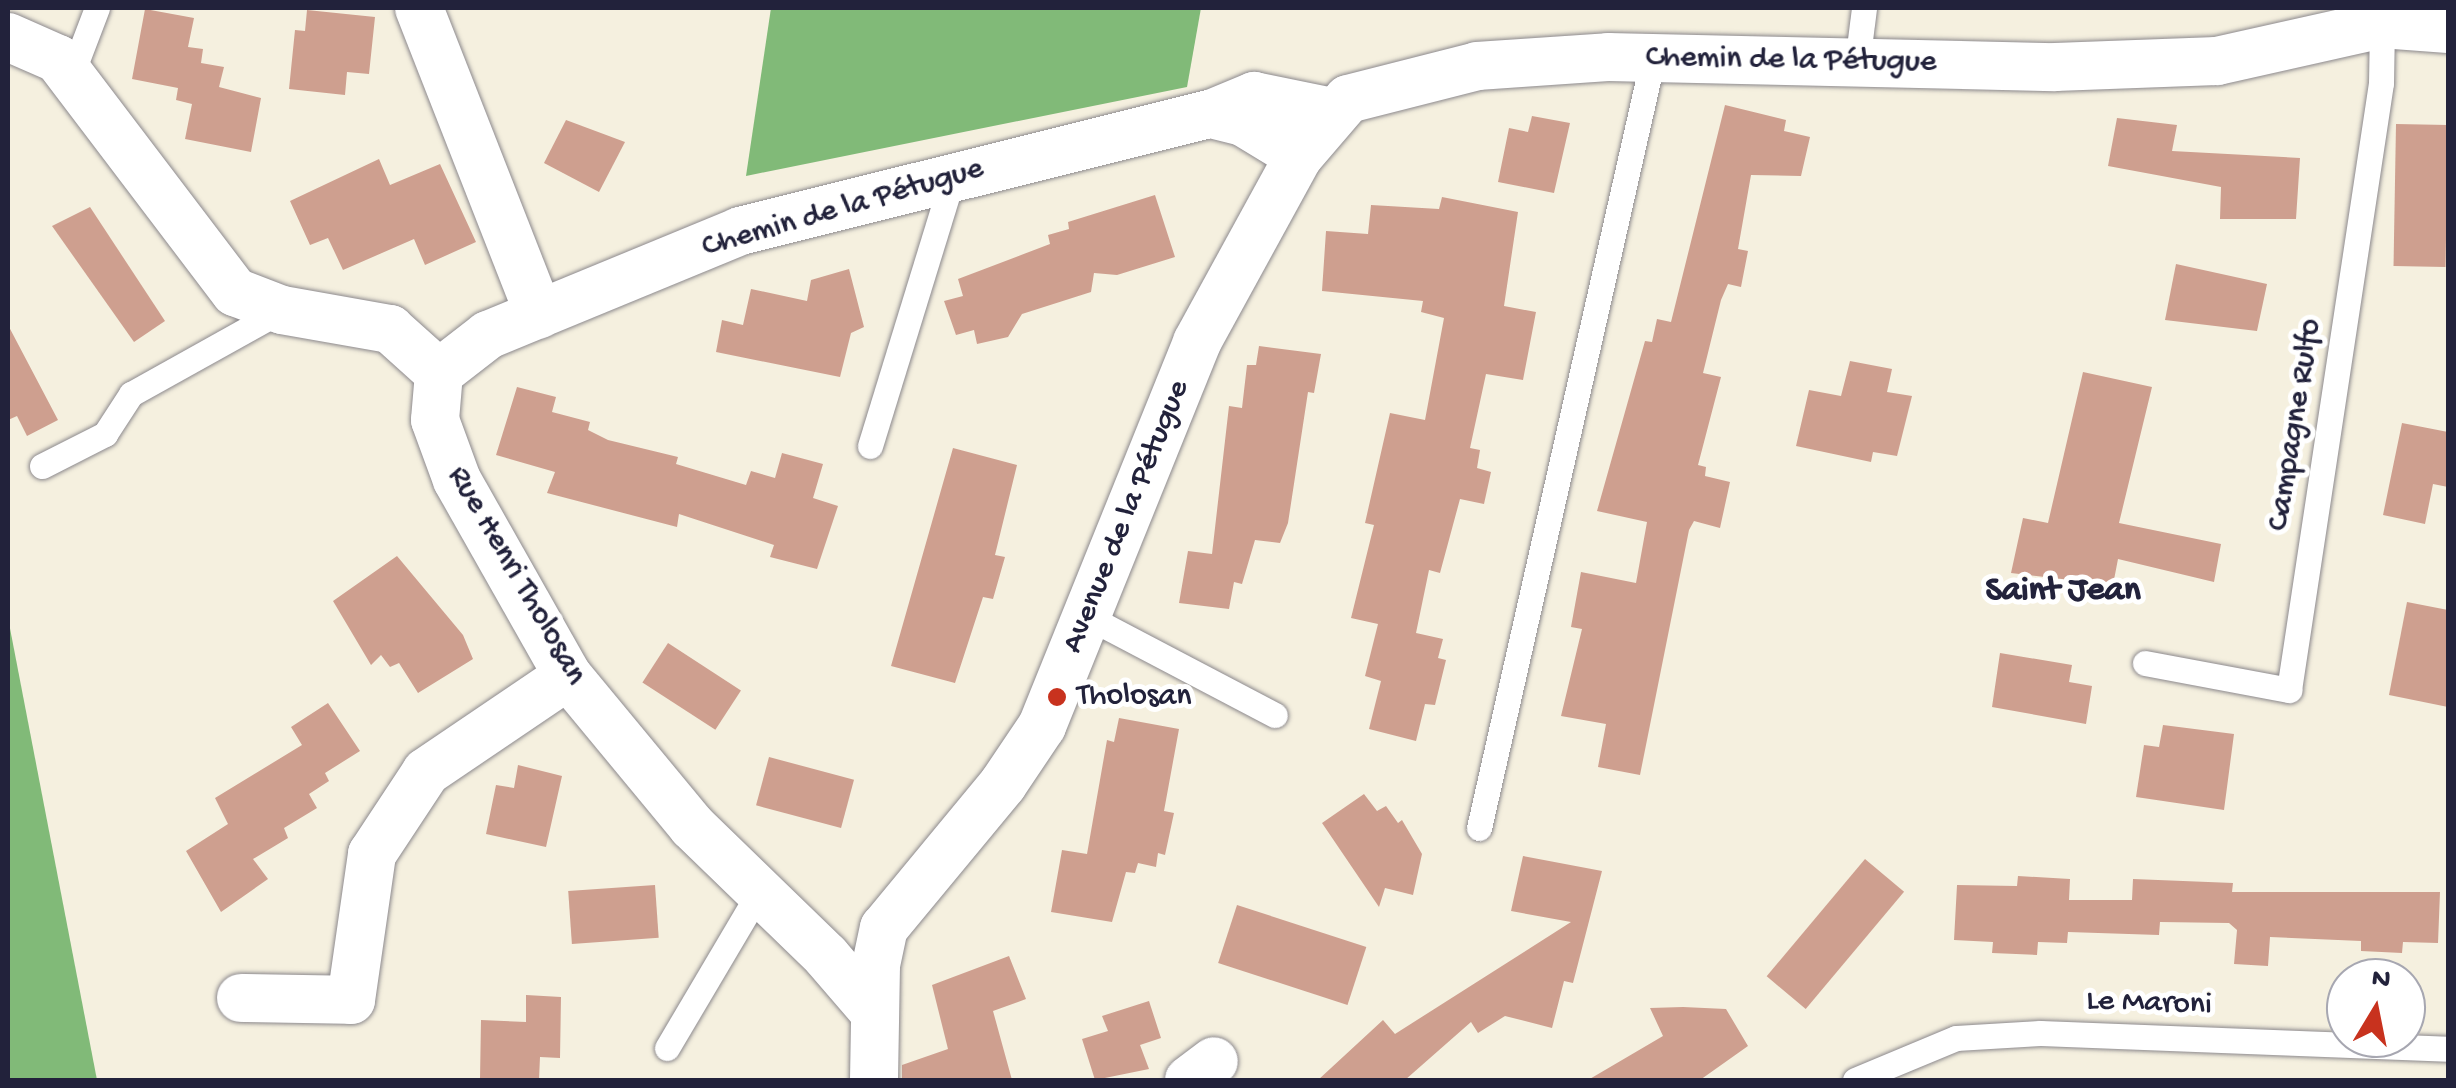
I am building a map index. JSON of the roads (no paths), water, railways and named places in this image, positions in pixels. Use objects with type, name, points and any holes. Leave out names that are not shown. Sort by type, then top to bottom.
[{"type":"street","points":[[419,8],[539,314]]},
{"type":"street","name":"Chemin de la Pétugue","points":[[439,373],[488,335],[740,231],[1211,114],[1254,96],[1332,112],[1348,98],[1393,82],[1478,66],[1653,58],[2055,68],[2217,61],[2382,16],[2448,29]]},
{"type":"street","points":[[8,37],[58,59],[235,292],[282,310],[390,330],[439,373]]},
{"type":"street","name":"Avenue de la Pétugue","points":[[882,939],[1003,784],[1042,726],[1196,342],[1300,156],[1332,112]]},
{"type":"street","points":[[1211,114],[1243,122],[1300,156]]},
{"type":"street","name":"Rue Henri Tholosan","points":[[439,373],[435,420],[457,480],[568,676],[771,905],[826,956],[874,1013]]},
{"type":"street","points":[[241,998],[351,1000],[372,854],[426,772],[568,676]]},
{"type":"street","points":[[771,905],[882,939]]},
{"type":"street","points":[[826,956],[882,939]]},
{"type":"street","points":[[874,1080],[874,1013],[882,939]]},
{"type":"lane","points":[[71,76],[97,8]]},
{"type":"lane","points":[[1857,63],[1864,8]]},
{"type":"lane","name":"Campagne Rulfo","points":[[2145,663],[2289,690],[2382,83],[2382,16]]},
{"type":"lane","points":[[1479,828],[1653,58]]},
{"type":"lane","points":[[870,446],[953,176]]},
{"type":"lane","points":[[42,466],[105,434],[131,394],[282,310]]},
{"type":"lane","points":[[1088,617],[1276,715]]},
{"type":"lane","points":[[666,1048],[771,905]]},
{"type":"lane","name":"Le Maroni","points":[[1855,1080],[1956,1038],[2040,1033],[2448,1049]]},
{"type":"place","name":"Tholosan","points":[[1057,697]]},
{"type":"district","name":"Saint Jean","points":[[2063,592]]}]
